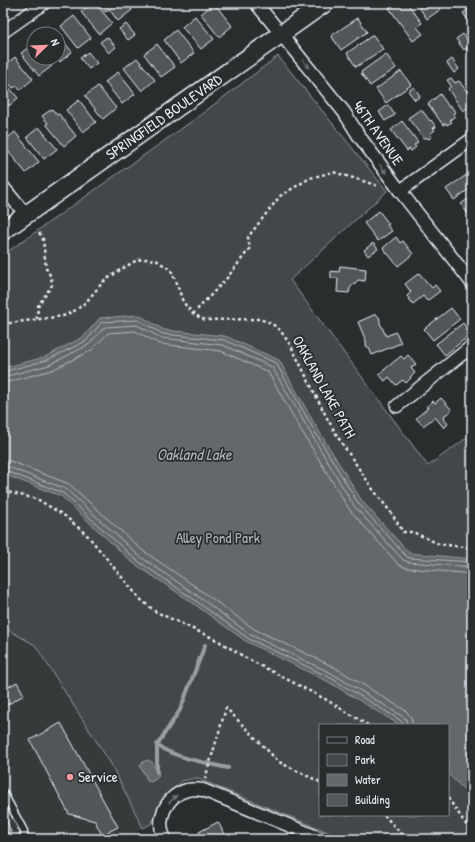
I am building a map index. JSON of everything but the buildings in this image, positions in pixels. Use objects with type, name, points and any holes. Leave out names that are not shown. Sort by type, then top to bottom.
[{"type":"main road","name":"SPRINGFIELD BOULEVARD","points":[[3,231],[325,3]]},
{"type":"street","points":[[3,32],[44,3]]},
{"type":"street","name":"46TH AVENUE","points":[[256,3],[344,112],[359,136],[400,191],[472,283]]},
{"type":"street","points":[[400,191],[472,139]]},
{"type":"street","points":[[3,187],[26,215]]},
{"type":"street","points":[[397,406],[472,346]]},
{"type":"street","points":[[164,836],[161,821],[163,812],[171,799],[177,794],[195,789],[202,790],[322,839]]},
{"type":"lane","points":[[3,792],[24,831],[24,839]]},
{"type":"path","points":[[3,325],[63,316],[76,310],[86,302],[104,282],[120,270],[137,260],[147,259],[156,260],[171,270],[183,302],[193,314],[227,278],[250,248],[248,237],[280,196],[310,178],[332,172],[378,186]]},
{"type":"path","points":[[37,319],[38,306],[52,285],[51,277],[46,268],[43,239],[38,231]]},
{"type":"path","name":"OAKLAND LAKE PATH","points":[[193,314],[205,320],[259,319],[271,323],[280,330],[291,346],[339,439],[403,532],[413,532],[439,544],[472,548]]},
{"type":"path","points":[[3,491],[37,498],[65,516],[88,536],[140,599],[156,612],[217,640],[246,658],[325,699],[366,724]]},
{"type":"path","points":[[202,790],[226,708],[279,762],[319,782]]},
{"type":"path","points":[[449,799],[472,833]]},
{"type":"path","points":[[385,816],[406,839]]},
{"type":"shaded area","points":[[3,627],[34,645],[111,764],[143,828],[122,839],[3,839]]},
{"type":"green space","name":"Alley Pond Park","points":[[278,56],[387,191],[290,280],[428,466],[472,434],[472,839],[345,839],[196,778],[182,781],[160,807],[151,824],[143,828],[111,764],[35,645],[3,627],[3,255],[195,119]]},
{"type":"water","name":"Oakland Lake","points":[[139,315],[164,330],[225,336],[279,360],[314,423],[362,501],[409,553],[472,559],[472,797],[449,775],[449,724],[398,724],[327,681],[247,642],[132,562],[61,496],[3,474],[3,368],[45,357],[83,337],[100,318]]},
{"type":"water","points":[[147,760],[152,762],[159,775],[151,782],[148,781],[140,766]]},
{"type":"waterway","points":[[205,645],[180,710],[157,745],[164,750],[181,757],[228,768]]},
{"type":"waterway","points":[[157,745],[157,772]]},
{"type":"place","name":"Service","points":[[70,777]]}]
